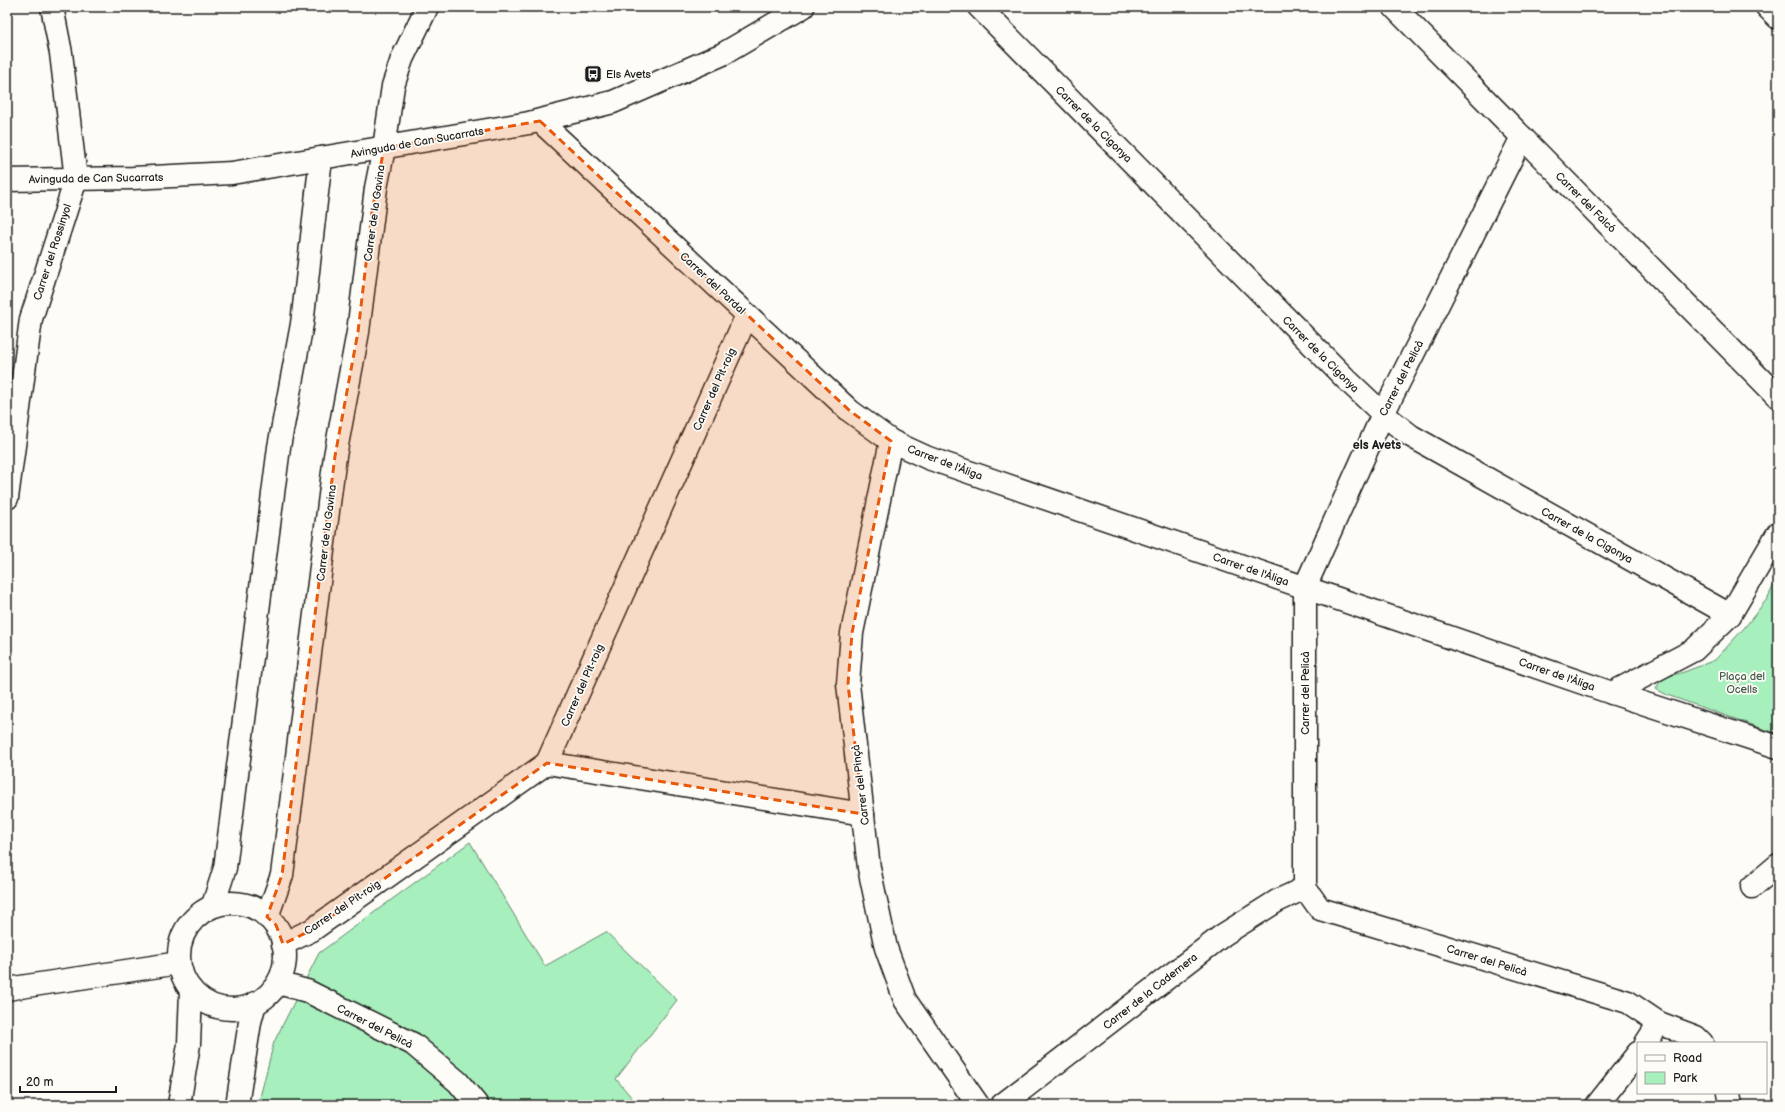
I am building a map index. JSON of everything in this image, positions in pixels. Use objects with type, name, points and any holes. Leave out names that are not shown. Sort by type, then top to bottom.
[{"type":"street","name":"Carrer del Rossinyol","points":[[7,498],[31,318],[76,179],[62,53],[52,7]]},
{"type":"street","name":"Carrer de la Gavina","points":[[267,917],[282,875],[335,456],[358,332],[372,212],[384,148],[393,86],[402,59],[427,7]]},
{"type":"street","name":"Avinguda de Can Sucarrats","points":[[7,180],[133,178],[232,173],[540,121],[613,102],[722,54],[803,7]]},
{"type":"street","name":"Carrer de la Cigonya","points":[[979,7],[1341,375],[1383,414],[1411,436],[1730,615]]},
{"type":"street","name":"Carrer del Falcó","points":[[1394,7],[1778,397]]},
{"type":"street","points":[[1767,7],[1778,18]]},
{"type":"street","name":"Carrer del Pardal","points":[[540,121],[850,410],[891,440]]},
{"type":"street","name":"Carrer del Pelicà","points":[[1522,137],[1383,414],[1305,587],[1304,888],[1320,909],[1628,1002],[1659,1023],[1696,1037],[1701,1042]]},
{"type":"street","points":[[213,905],[226,868],[279,447],[302,324],[321,158]]},
{"type":"street","name":"Carrer del Pit-roig","points":[[284,944],[312,930],[548,763],[747,315]]},
{"type":"street","name":"Carrer de l'Àliga","points":[[891,440],[928,458],[1612,693],[1778,747]]},
{"type":"street","name":"Carrer del Pinçà","points":[[891,440],[852,633],[848,684],[869,868],[886,948],[905,1000],[978,1105]]},
{"type":"street","points":[[1612,693],[1694,650],[1730,615],[1778,533]]},
{"type":"street","points":[[548,763],[863,814]]},
{"type":"street","points":[[1752,887],[1778,865]]},
{"type":"street","name":"Carrer de la Cadernera","points":[[1002,1105],[1223,934],[1277,901],[1304,888]]},
{"type":"street","points":[[238,902],[256,907],[267,917],[276,925],[284,944],[284,966],[278,983],[268,995],[252,1005],[230,1009],[206,1003],[191,992],[184,981],[179,963],[179,944],[183,932],[194,917],[213,905],[238,902]]},
{"type":"street","points":[[7,989],[179,963]]},
{"type":"street","name":"Carrer del Pelicà","points":[[278,983],[307,991],[413,1044],[458,1082],[477,1105]]},
{"type":"street","points":[[179,1105],[189,1044],[191,992]]},
{"type":"street","points":[[237,1105],[250,1022],[255,1003]]},
{"type":"street","points":[[1647,1042],[1659,1023]]},
{"type":"street","points":[[1598,1105],[1637,1054]]},
{"type":"street","points":[[1729,1094],[1731,1105]]},
{"type":"highlighted area","points":[[540,121],[850,411],[891,441],[852,633],[848,684],[863,814],[547,763],[312,930],[283,944],[276,925],[267,917],[282,875],[335,456],[358,332],[372,212],[384,148]]},
{"type":"green space","name":"Plaça del Ocells","points":[[1778,577],[1778,734],[1667,695],[1656,689],[1662,678],[1684,672],[1715,660],[1745,627],[1767,599]]},
{"type":"green space","points":[[470,842],[545,966],[606,932],[677,1000],[616,1079],[638,1105],[258,1105],[274,1042],[319,953]]},
{"type":"place","name":"Els Avets","points":[[593,74]]},
{"type":"district","name":"els Avets","points":[[1377,445]]}]
